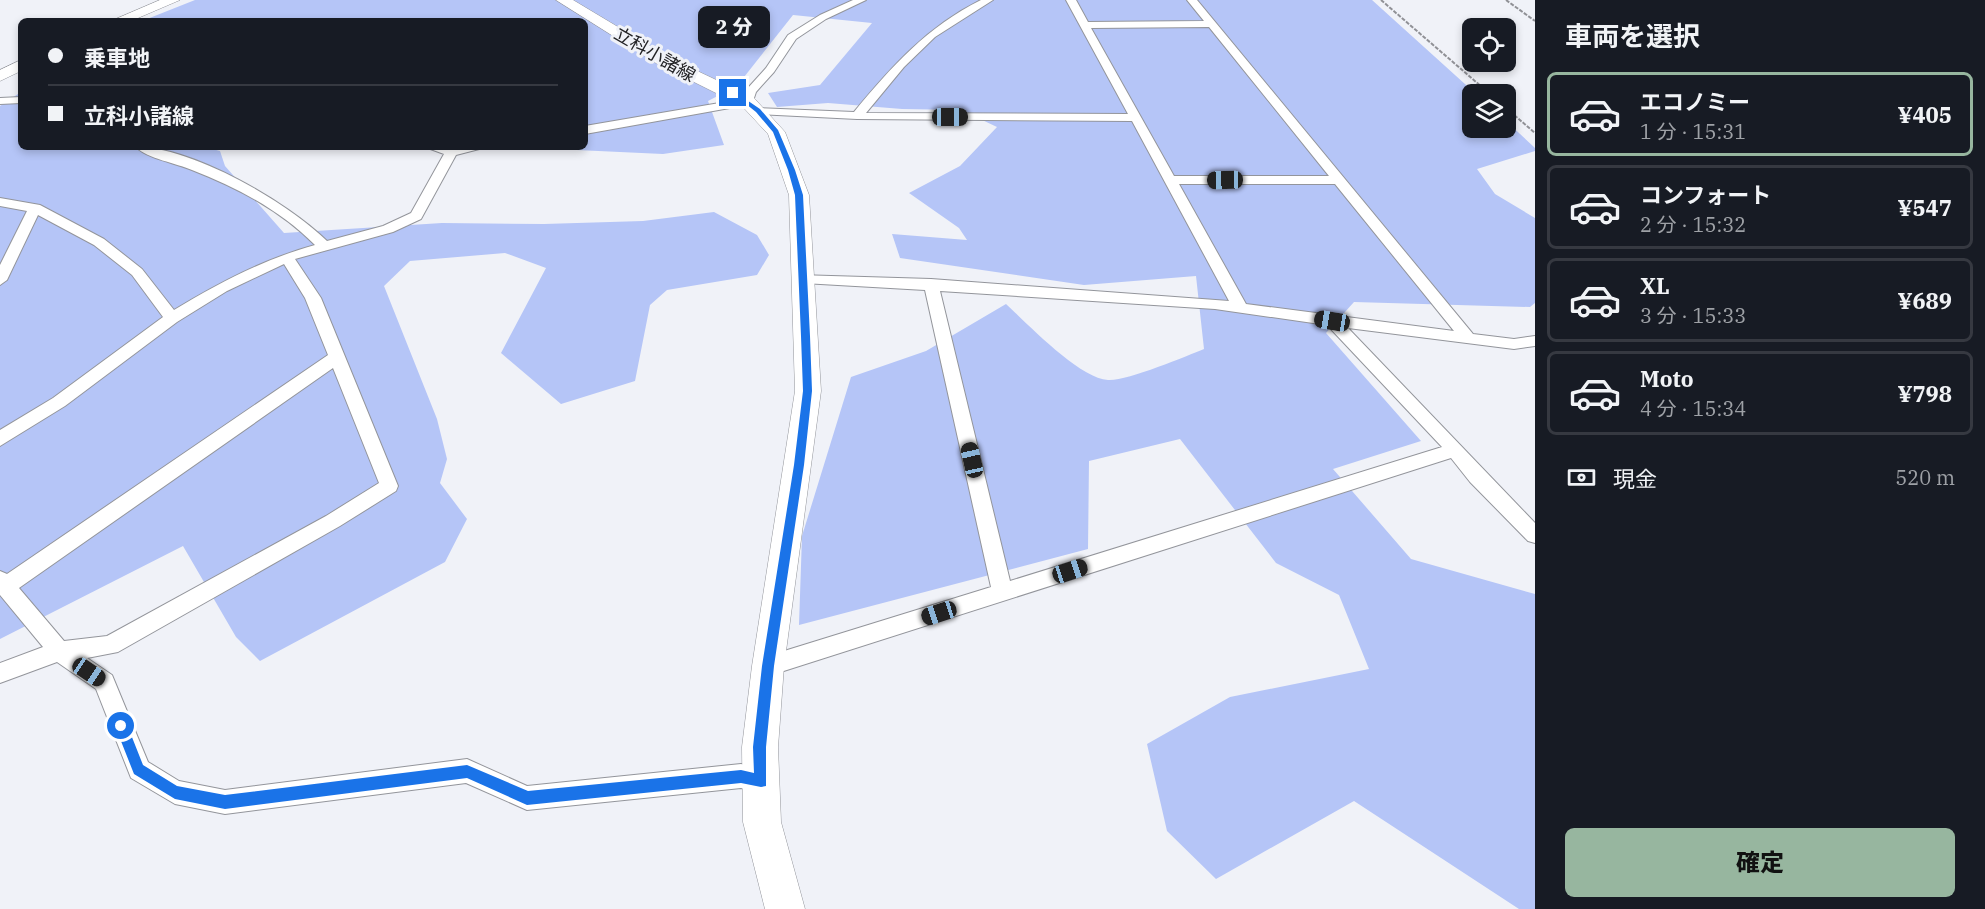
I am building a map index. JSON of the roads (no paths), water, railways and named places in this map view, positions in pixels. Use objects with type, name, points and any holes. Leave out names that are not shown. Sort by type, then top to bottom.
[{"type":"main road","points":[[126,18],[173,0]]},
{"type":"main road","name":"立科小諸線","points":[[563,0],[662,60],[753,106],[776,132],[799,195],[808,391],[768,666],[760,747],[762,822],[785,909]]},
{"type":"main road","points":[[0,76],[18,67]]},
{"type":"street","points":[[753,106],[751,91],[770,70],[792,37],[823,17],[861,0]]},
{"type":"street","points":[[857,116],[921,43],[963,12],[988,0]]},
{"type":"street","points":[[1071,0],[1240,307]]},
{"type":"street","points":[[1192,0],[1469,339]]},
{"type":"street","points":[[1084,25],[1211,24]]},
{"type":"street","points":[[1,100],[18,100]]},
{"type":"street","points":[[1,100],[18,107]]},
{"type":"street","points":[[588,130],[753,106],[857,116],[1136,118]]},
{"type":"street","points":[[150,150],[208,171],[279,207],[311,231],[324,246]]},
{"type":"street","points":[[443,150],[451,152],[463,150]]},
{"type":"street","points":[[0,439],[59,402],[172,318],[222,288],[287,257],[388,229],[416,216],[451,152]]},
{"type":"street","points":[[1170,180],[1338,180]]},
{"type":"street","points":[[0,202],[35,208],[99,242],[137,272],[172,318]]},
{"type":"street","points":[[0,280],[35,208]]},
{"type":"street","points":[[0,673],[58,651],[110,645],[390,486],[313,298],[287,257]]},
{"type":"street","points":[[803,278],[931,284],[1240,307],[1469,339],[1514,344],[1535,341]]},
{"type":"street","points":[[931,284],[1002,593]]},
{"type":"street","points":[[1332,321],[1455,450],[1477,477],[1535,535]]},
{"type":"street","points":[[337,357],[2,584],[58,651],[104,682],[139,770],[175,792],[225,802],[467,771],[527,798],[741,776],[761,781]]},
{"type":"street","points":[[768,666],[1455,450]]}]
